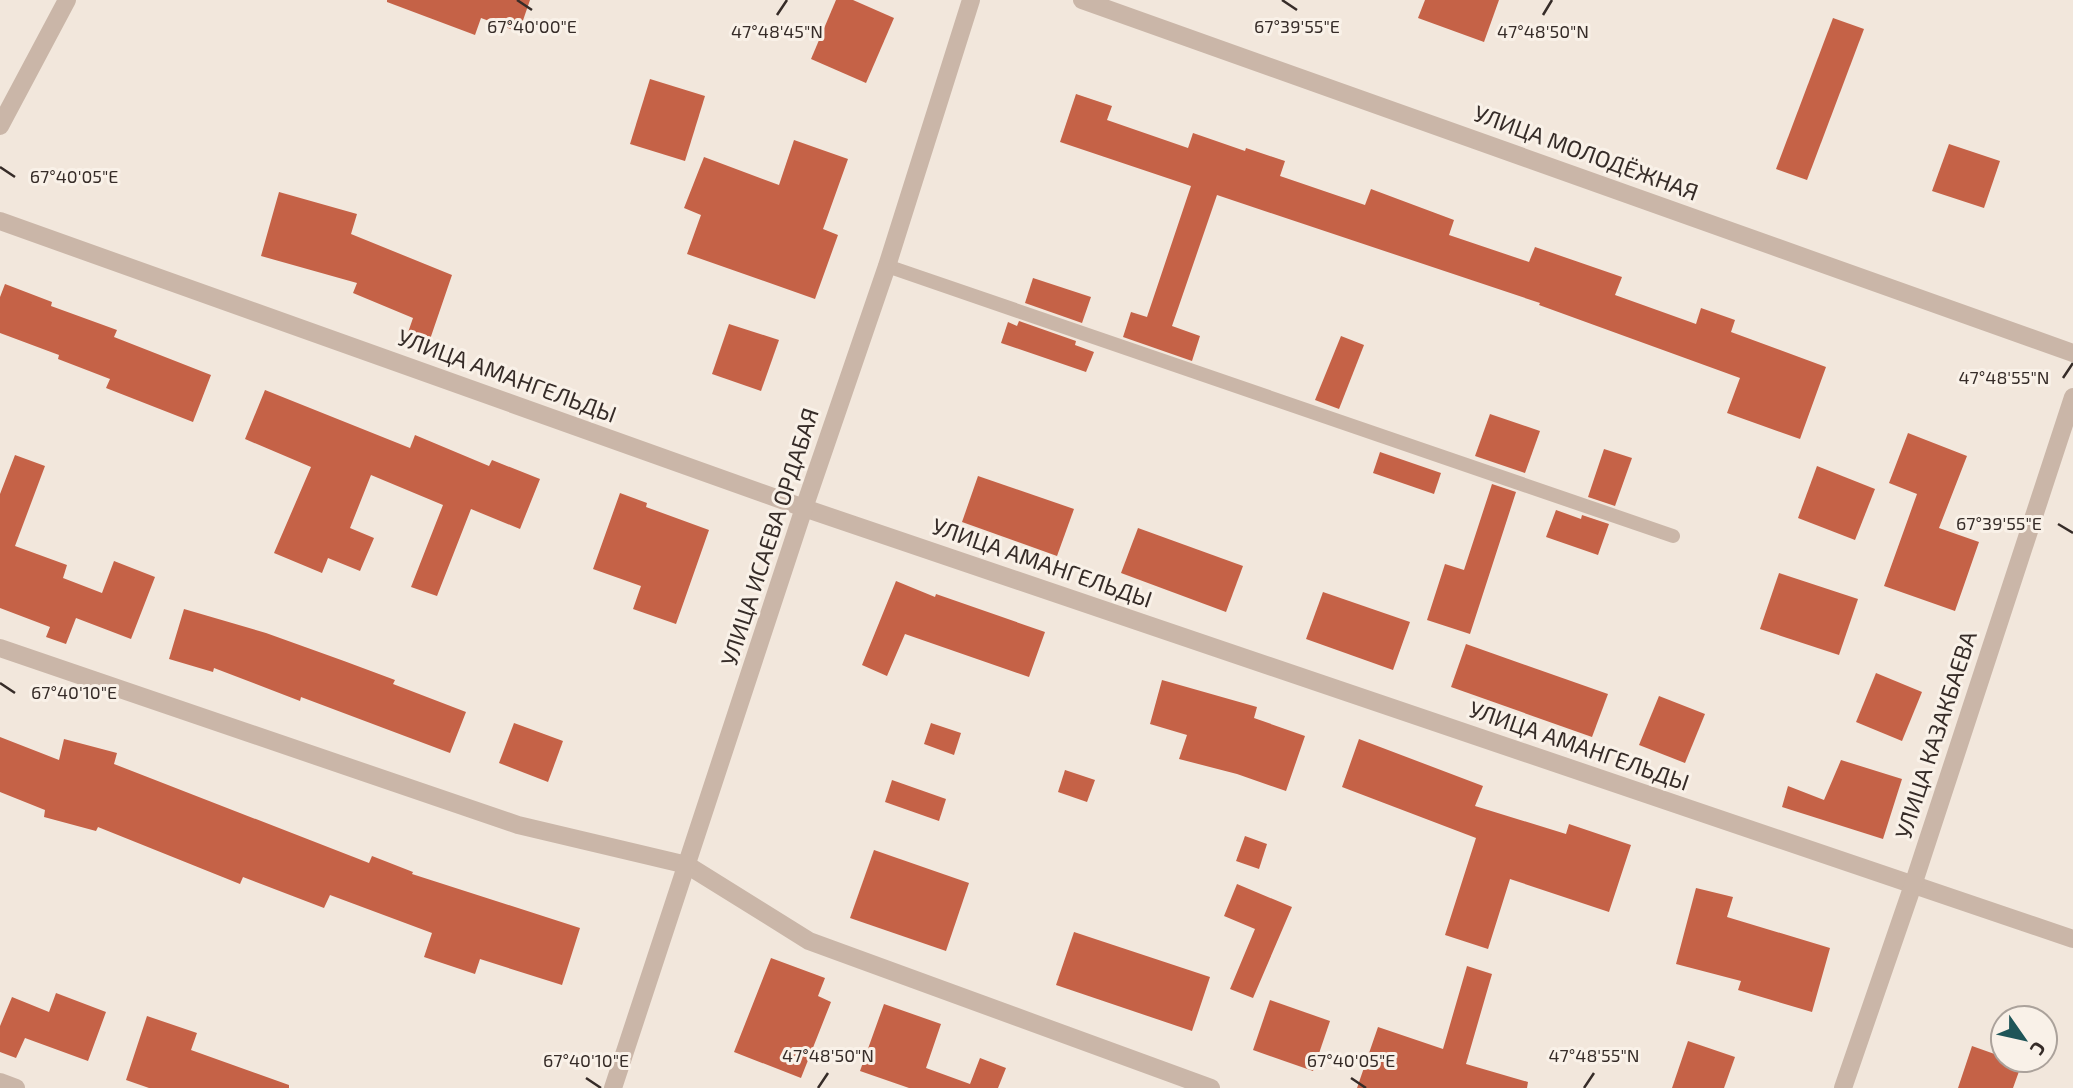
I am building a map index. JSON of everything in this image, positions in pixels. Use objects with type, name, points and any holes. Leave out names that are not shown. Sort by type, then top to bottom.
[{"type":"street","points":[[0,126],[68,0]]},
{"type":"street","name":"УЛИЦА ИСАЕВА ОРДАБАЯ","points":[[612,1088],[804,508],[887,267],[971,0]]},
{"type":"street","name":"УЛИЦА МОЛОДЁЖНАЯ","points":[[1082,0],[2073,353]]},
{"type":"street","name":"УЛИЦА АМАНГЕЛЬДЫ","points":[[0,221],[804,508],[2073,939]]},
{"type":"street","name":"УЛИЦА КАЗАКБАЕВА","points":[[1843,1088],[1913,885],[2073,397]]},
{"type":"street","points":[[0,648],[518,825],[687,865],[809,941],[1211,1088]]},
{"type":"street","points":[[0,1082],[16,1088]]},
{"type":"lane","points":[[887,267],[1673,536]]},
{"type":"building","points":[[387,0],[530,0],[519,32],[481,18],[475,35]]},
{"type":"building","points":[[836,0],[853,0],[894,18],[866,83],[811,59]]},
{"type":"building","points":[[1425,0],[1499,0],[1484,42],[1418,18]]},
{"type":"building","points":[[1833,18],[1864,29],[1807,180],[1776,169]]},
{"type":"building","points":[[650,79],[705,96],[685,161],[630,144]]},
{"type":"building","points":[[1076,94],[1112,106],[1107,120],[1188,148],[1193,133],[1245,151],[1246,148],[1285,161],[1280,176],[1365,205],[1371,189],[1454,220],[1449,235],[1529,262],[1535,247],[1622,277],[1615,295],[1696,324],[1701,308],[1735,320],[1731,332],[1826,367],[1800,439],[1727,413],[1740,378],[1539,305],[1540,303],[1217,195],[1172,326],[1200,336],[1192,361],[1123,337],[1131,312],[1147,317],[1191,186],[1060,142]]},
{"type":"building","points":[[794,140],[848,159],[823,229],[838,235],[815,299],[687,254],[701,215],[684,208],[704,157],[779,185]]},
{"type":"building","points":[[1949,144],[2000,161],[1984,208],[1932,191]]},
{"type":"building","points":[[279,192],[357,214],[351,234],[452,275],[426,351],[404,344],[413,318],[353,293],[357,283],[261,256]]},
{"type":"building","points":[[1033,278],[1091,297],[1082,323],[1025,303]]},
{"type":"building","points":[[5,284],[52,302],[51,306],[117,330],[114,337],[211,375],[193,422],[106,388],[110,379],[58,359],[59,355],[0,333],[0,297]]},
{"type":"building","points":[[1019,321],[1076,341],[1075,345],[1094,352],[1086,372],[1001,343],[1008,322],[1017,326]]},
{"type":"building","points":[[729,324],[779,340],[761,391],[712,374]]},
{"type":"building","points":[[1341,336],[1364,345],[1339,409],[1315,400]]},
{"type":"building","points":[[265,390],[410,448],[415,435],[489,466],[492,460],[540,479],[520,529],[471,509],[437,596],[411,587],[443,505],[371,475],[350,528],[374,538],[360,571],[328,558],[322,573],[274,553],[311,467],[245,439]]},
{"type":"building","points":[[1490,414],[1540,431],[1525,473],[1475,456]]},
{"type":"building","points":[[1908,433],[1967,456],[1939,528],[1979,542],[1955,611],[1884,586],[1917,494],[1889,483]]},
{"type":"building","points":[[1604,449],[1632,458],[1615,506],[1588,497]]},
{"type":"building","points":[[1380,452],[1441,473],[1434,494],[1373,473]]},
{"type":"building","points":[[15,455],[45,466],[15,546],[67,565],[63,578],[102,593],[114,561],[155,577],[131,639],[76,618],[66,644],[46,637],[50,627],[0,608],[0,494]]},
{"type":"building","points":[[1817,466],[1875,489],[1855,540],[1798,518]]},
{"type":"building","points":[[978,476],[1074,509],[1057,556],[962,522]]},
{"type":"building","points":[[1492,484],[1516,492],[1470,634],[1427,620],[1445,564],[1464,570]]},
{"type":"building","points":[[620,493],[647,503],[646,507],[709,530],[676,624],[633,609],[641,586],[593,569]]},
{"type":"building","points":[[1556,510],[1581,519],[1582,515],[1609,524],[1598,555],[1546,537]]},
{"type":"building","points":[[1138,528],[1243,566],[1226,612],[1121,573]]},
{"type":"building","points":[[1779,573],[1858,599],[1839,655],[1760,629]]},
{"type":"building","points":[[896,581],[935,597],[936,594],[1045,632],[1029,677],[905,634],[887,676],[862,665]]},
{"type":"building","points":[[1323,592],[1410,622],[1393,670],[1306,639]]},
{"type":"building","points":[[184,609],[266,633],[344,661],[395,680],[393,684],[466,712],[450,753],[301,697],[300,701],[214,668],[213,672],[169,659]]},
{"type":"building","points":[[1466,644],[1608,694],[1592,737],[1451,687]]},
{"type":"building","points":[[1876,673],[1922,692],[1902,741],[1856,722]]},
{"type":"building","points":[[1162,680],[1257,707],[1254,718],[1305,736],[1286,791],[1237,774],[1179,759],[1187,735],[1150,724]]},
{"type":"building","points":[[1659,696],[1705,714],[1685,763],[1639,745]]},
{"type":"building","points":[[514,723],[563,741],[548,782],[499,763]]},
{"type":"building","points":[[931,723],[961,733],[954,755],[924,744]]},
{"type":"building","points":[[0,737],[59,760],[64,739],[117,753],[114,764],[369,863],[372,856],[413,872],[412,874],[580,928],[562,985],[480,959],[475,974],[424,957],[432,933],[330,895],[324,908],[243,877],[240,884],[98,827],[96,831],[44,817],[45,810],[0,792]]},
{"type":"building","points":[[1359,739],[1483,786],[1475,806],[1566,834],[1569,824],[1631,845],[1609,912],[1510,879],[1488,949],[1445,935],[1476,838],[1342,787]]},
{"type":"building","points":[[1841,760],[1902,779],[1883,839],[1782,807],[1788,786],[1824,800]]},
{"type":"building","points":[[1065,770],[1095,780],[1087,802],[1058,792]]},
{"type":"building","points":[[892,780],[946,799],[939,821],[885,802]]},
{"type":"building","points":[[1245,836],[1267,844],[1259,869],[1236,861]]},
{"type":"building","points":[[874,850],[969,883],[946,951],[850,918]]},
{"type":"building","points":[[1237,884],[1292,907],[1253,998],[1230,989],[1255,929],[1224,916]]},
{"type":"building","points":[[1696,888],[1733,897],[1727,917],[1830,948],[1812,1012],[1738,990],[1741,981],[1676,964]]},
{"type":"building","points":[[1074,932],[1210,977],[1192,1031],[1056,985]]},
{"type":"building","points":[[771,958],[825,978],[818,996],[831,1002],[801,1078],[734,1052]]},
{"type":"building","points":[[1467,966],[1492,974],[1466,1064],[1528,1082],[1527,1088],[1357,1088],[1378,1027],[1443,1049]]},
{"type":"building","points":[[56,993],[106,1012],[88,1061],[25,1038],[16,1058],[0,1052],[0,1026],[12,997],[49,1012]]},
{"type":"building","points":[[1270,1000],[1330,1021],[1313,1071],[1253,1050]]},
{"type":"building","points":[[884,1004],[941,1024],[926,1068],[970,1084],[980,1058],[1006,1068],[998,1088],[909,1088],[860,1071]]},
{"type":"building","points":[[147,1016],[197,1033],[191,1050],[289,1085],[289,1088],[149,1088],[126,1080]]},
{"type":"building","points":[[1688,1041],[1735,1057],[1724,1088],[1672,1088]]},
{"type":"building","points":[[1972,1046],[1989,1052],[1989,1074],[2018,1074],[2013,1088],[1958,1088]]}]
